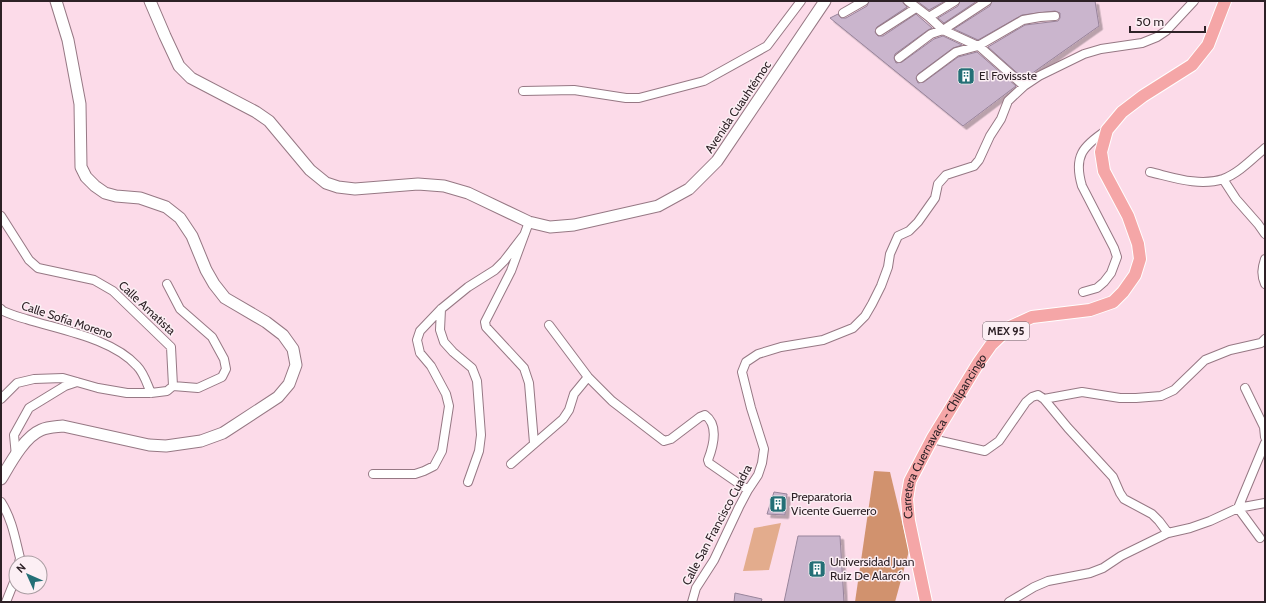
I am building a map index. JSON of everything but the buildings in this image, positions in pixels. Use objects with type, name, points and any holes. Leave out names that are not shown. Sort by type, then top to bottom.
[{"type":"main road","points":[[1,479],[28,439],[39,431],[50,427],[63,426],[148,445],[166,446],[201,441],[223,433],[278,397],[289,384],[296,365],[292,349],[283,335],[266,322],[225,298],[214,284],[206,270],[192,236],[180,218],[166,207],[140,198],[116,196],[105,193],[94,186],[86,177],[81,167],[80,104],[68,40],[56,1]]},
{"type":"main road","name":"Avenida Cuauhtémoc","points":[[150,1],[179,66],[191,78],[256,112],[269,121],[310,170],[326,183],[338,187],[355,189],[418,184],[444,186],[468,193],[529,222],[550,227],[574,225],[658,206],[689,189],[718,161],[825,1]]},
{"type":"main road","name":"Carretera Cuernavaca - Chilpancingo","points":[[926,602],[909,521],[907,499],[910,481],[932,439],[979,362],[991,345],[1010,327],[1032,316],[1090,310],[1113,302],[1135,276],[1140,259],[1138,244],[1128,216],[1104,171],[1101,152],[1107,130],[1122,112],[1143,96],[1192,65],[1208,45],[1225,1]]},
{"type":"street","points":[[523,91],[574,90],[626,98],[639,98],[704,81],[767,46],[801,1]]},
{"type":"street","points":[[843,13],[864,1]]},
{"type":"street","points":[[908,1],[929,16],[944,30],[978,46],[1024,86]]},
{"type":"street","points":[[929,16],[955,1]]},
{"type":"street","points":[[899,58],[931,34],[944,30],[987,1]]},
{"type":"street","name":"Calle San Francisco Cuadra","points":[[692,602],[696,588],[714,560],[748,490],[758,475],[762,463],[764,449],[751,408],[742,372],[746,362],[758,354],[782,347],[823,340],[853,328],[865,316],[875,298],[888,267],[892,249],[898,236],[909,231],[918,222],[935,198],[938,184],[946,175],[974,166],[980,160],[990,136],[1002,119],[1008,101],[1024,86],[1038,76],[1084,54],[1101,49],[1142,43],[1157,37],[1166,31],[1194,1]]},
{"type":"street","points":[[880,31],[916,8]]},
{"type":"street","points":[[921,78],[956,52],[978,46],[1023,20],[1055,16]]},
{"type":"street","points":[[1083,292],[1097,288],[1104,282],[1111,273],[1117,257],[1114,248],[1082,186],[1079,175],[1079,158],[1084,148],[1107,130]]},
{"type":"street","points":[[1150,172],[1189,181],[1210,182],[1223,179],[1238,170],[1265,148]]},
{"type":"street","points":[[1223,179],[1236,199],[1265,234]]},
{"type":"street","name":"Calle Amatista","points":[[1,216],[29,260],[38,268],[94,280],[114,291],[147,323],[171,347],[173,386]]},
{"type":"street","points":[[529,222],[511,271],[485,322],[486,327],[524,368],[529,383],[534,443]]},
{"type":"street","points":[[373,474],[415,474],[434,466],[442,451],[449,406],[446,394],[431,366],[420,353],[416,340],[420,331],[441,309],[468,287],[495,270],[524,235]]},
{"type":"street","points":[[1265,259],[1262,268],[1262,277],[1265,284]]},
{"type":"street","points":[[1,399],[17,383],[34,379],[63,378],[98,388],[127,393],[151,393],[167,391],[173,386],[198,388],[222,377],[226,370],[224,359],[212,337],[180,309],[167,284]]},
{"type":"street","name":"Calle Sofía Moreno","points":[[1,309],[25,319],[66,330],[116,349],[138,366],[151,393]]},
{"type":"street","points":[[441,309],[440,330],[444,342],[453,352],[472,368],[477,381],[481,435],[479,451],[468,482]]},
{"type":"street","points":[[549,325],[588,377],[612,401],[664,441],[672,439],[700,417],[705,415],[709,418],[712,423],[714,441],[708,460],[709,463],[748,490]]},
{"type":"street","points":[[1044,399],[1082,392],[1120,398],[1161,396],[1174,390],[1205,360],[1230,350],[1261,342],[1265,339]]},
{"type":"street","points":[[511,464],[562,419],[569,410],[574,394],[588,377]]},
{"type":"street","points":[[16,456],[14,436],[29,408],[65,386],[77,382]]},
{"type":"street","points":[[1245,388],[1264,427],[1265,437]]},
{"type":"street","points":[[932,439],[985,451],[999,441],[1026,402],[1032,397],[1038,396],[1044,399],[1068,428],[1114,477],[1124,499],[1152,514],[1160,521],[1168,534]]},
{"type":"street","points":[[1238,508],[1265,443]]},
{"type":"street","points":[[1,502],[8,513],[19,555]]},
{"type":"street","points":[[1010,602],[1034,587],[1048,582],[1090,573],[1103,568],[1121,556],[1168,534],[1210,522],[1238,508],[1265,503]]},
{"type":"street","points":[[1238,508],[1260,538]]},
{"type":"shaded area","points":[[874,471],[890,472],[909,551],[895,602],[855,602]]},
{"type":"shaded area","points":[[781,523],[769,570],[743,571],[754,528]]},
{"type":"place","name":"El Fovissste","points":[[966,76]]},
{"type":"place","name":"Preparatoria Vicente Guerrero","points":[[778,504]]},
{"type":"place","name":"Universidad Juan Ruiz De Alarcón","points":[[817,569]]}]
